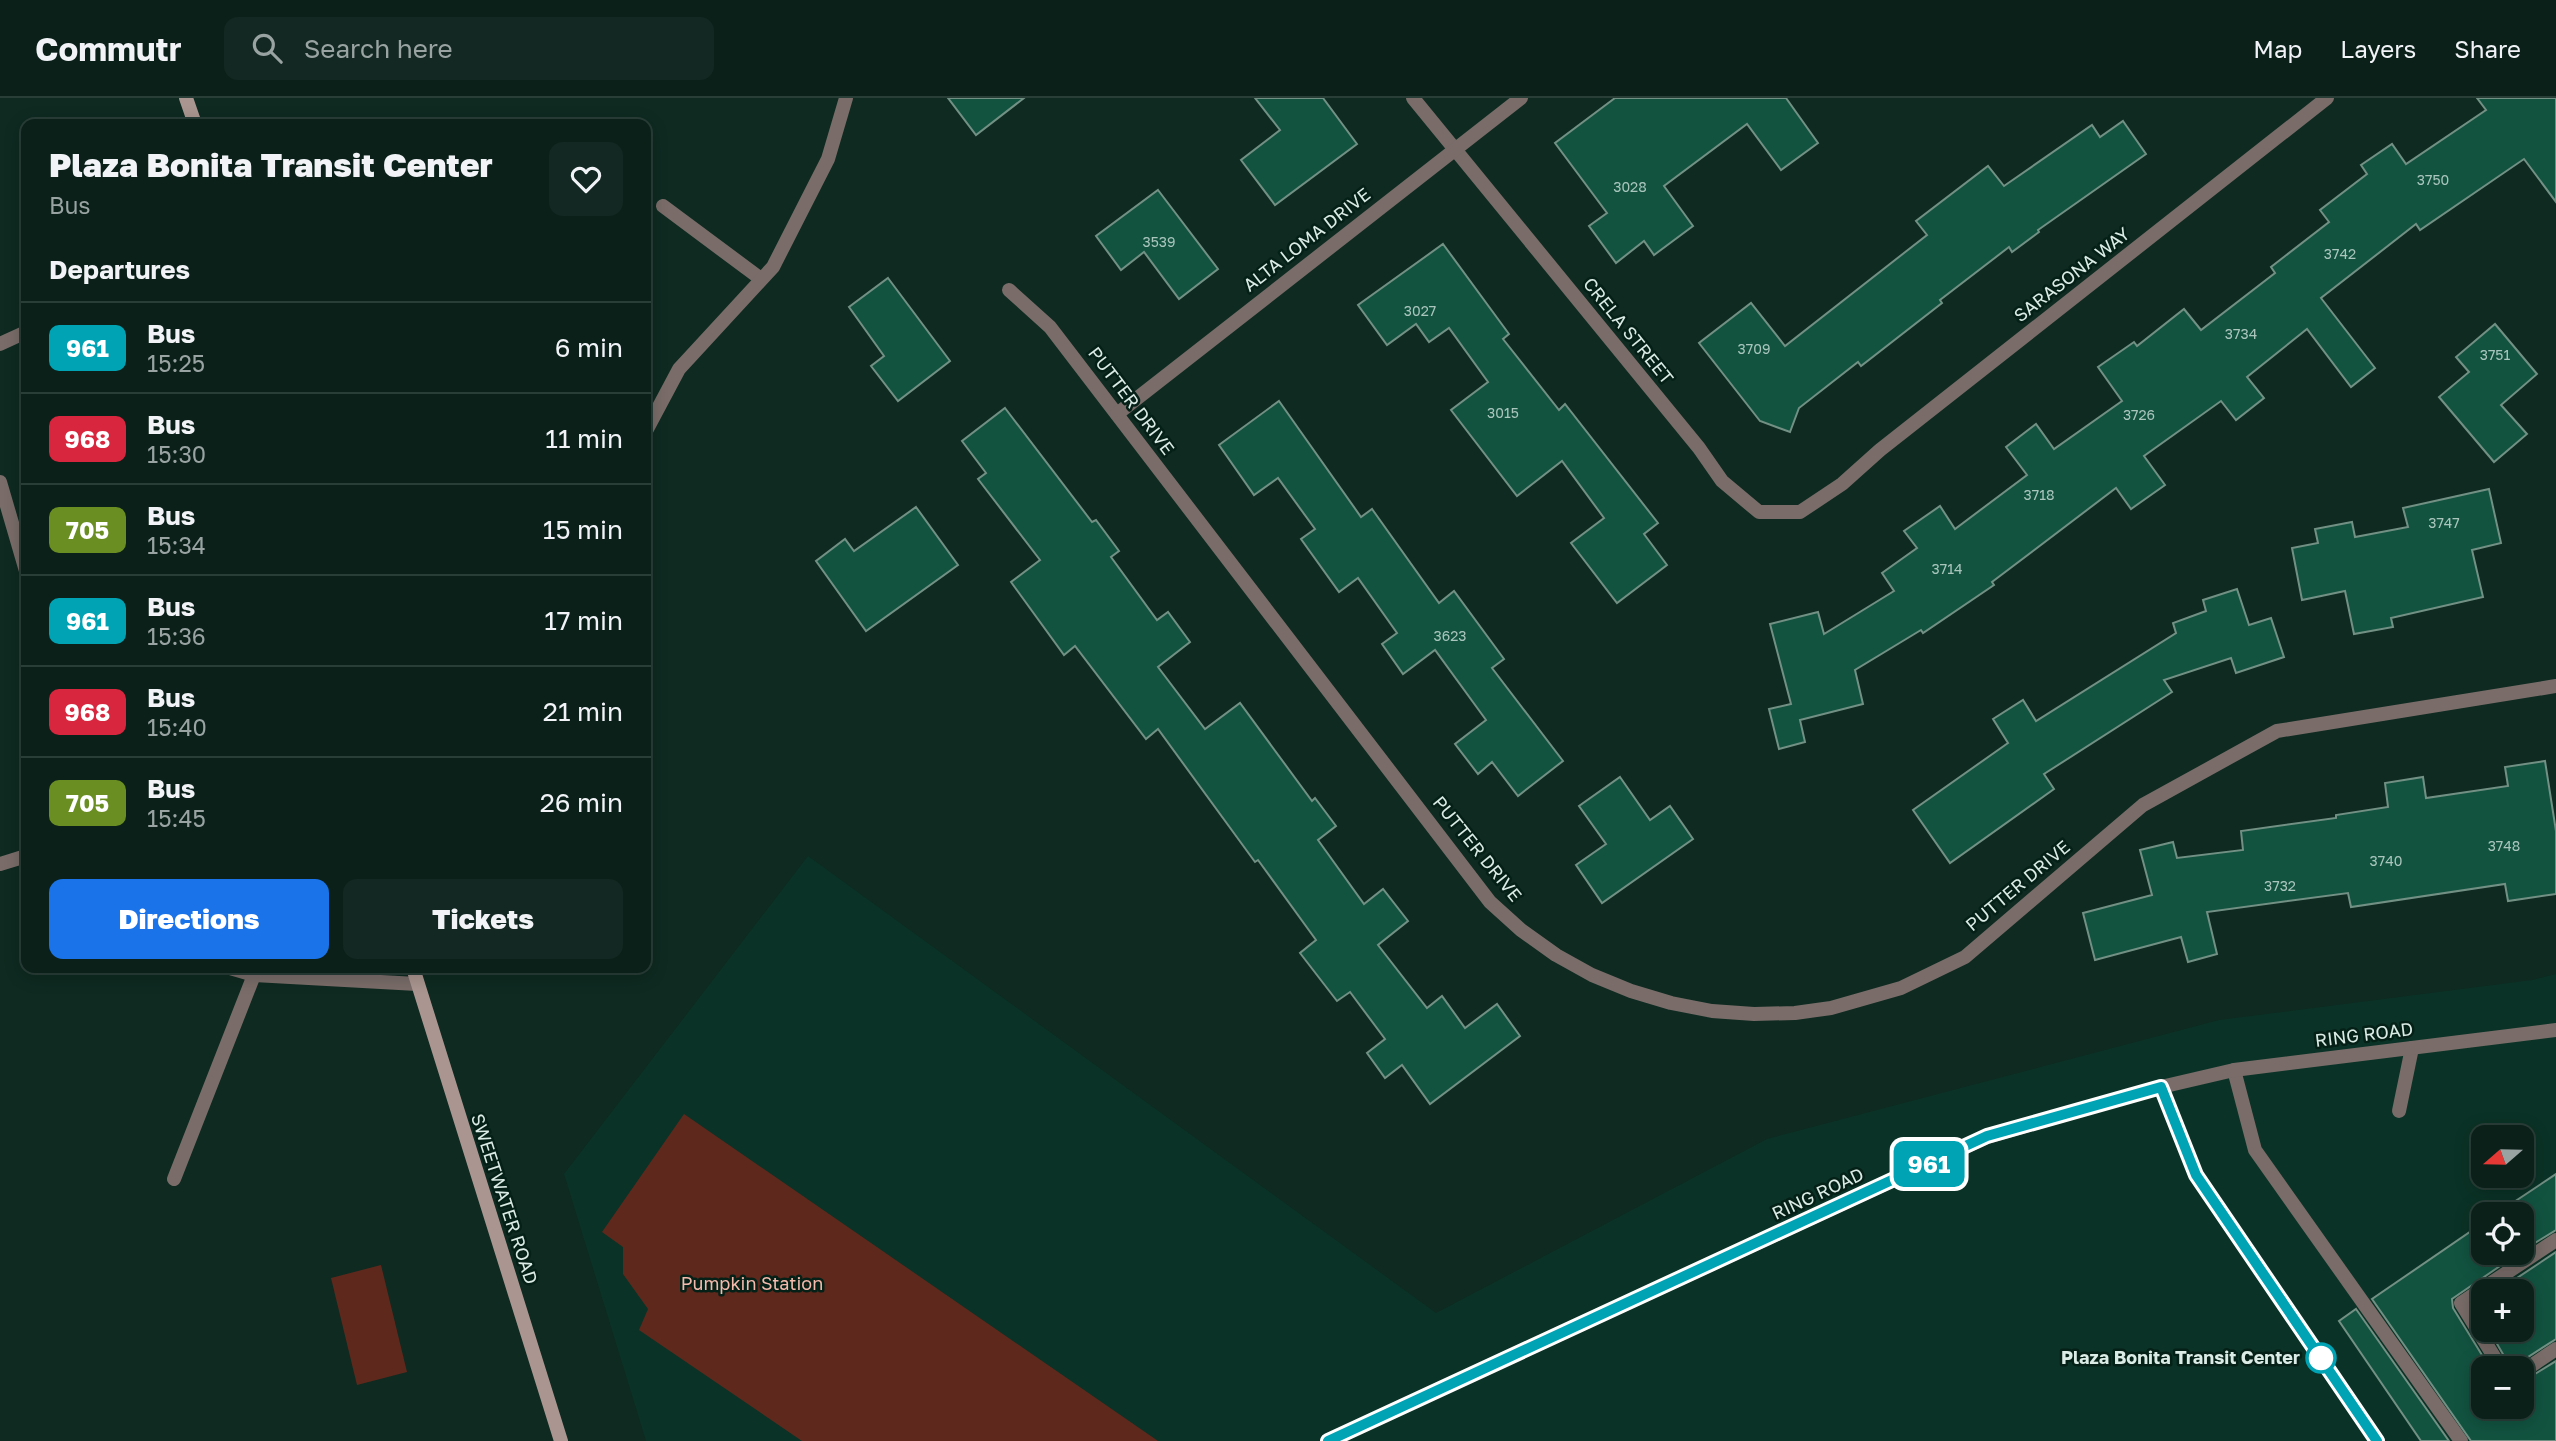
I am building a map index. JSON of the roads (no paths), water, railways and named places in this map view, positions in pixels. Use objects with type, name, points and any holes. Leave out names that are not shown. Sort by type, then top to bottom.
[{"type":"main road","points":[[186,98],[193,119]]},
{"type":"main road","name":"SWEETWATER ROAD","points":[[414,973],[561,1441]]},
{"type":"street","points":[[651,422],[679,369],[773,267],[828,159],[846,98]]},
{"type":"street","name":"CRELA STREET","points":[[1413,98],[1723,481],[1759,512],[1800,512],[1842,484]]},
{"type":"street","name":"ALTA LOMA DRIVE","points":[[1117,414],[1521,98]]},
{"type":"street","name":"SARASONA WAY","points":[[1842,484],[1880,450],[2327,98]]},
{"type":"street","points":[[663,206],[761,279]]},
{"type":"street","name":"PUTTER DRIVE","points":[[1009,290],[1050,327],[1490,902],[1521,930],[1592,975],[1631,992],[1685,1006],[1754,1014],[1796,1013],[1831,1008],[1901,988],[1965,957],[2143,805],[2277,731],[2556,687]]},
{"type":"street","points":[[0,344],[21,334]]},
{"type":"street","points":[[0,482],[21,554]]},
{"type":"street","points":[[0,864],[21,858]]},
{"type":"street","points":[[247,973],[417,984]]},
{"type":"street","points":[[174,1179],[254,975]]},
{"type":"street","name":"RING ROAD","points":[[1328,1441],[1987,1136],[2161,1087],[2234,1070],[2556,1030]]},
{"type":"street","points":[[2399,1111],[2412,1048]]},
{"type":"street","points":[[2234,1070],[2255,1150],[2461,1441]]},
{"type":"street","points":[[2161,1087],[2196,1175],[2377,1441]]},
{"type":"street","points":[[2494,1356],[2461,1303],[2556,1240]]},
{"type":"street","points":[[2534,1365],[2556,1349]]},
{"type":"place","name":"Plaza Bonita Transit Center","points":[[2321,1358]]},
{"type":"park label","name":"Pumpkin Station","points":[[752,1284]]}]
